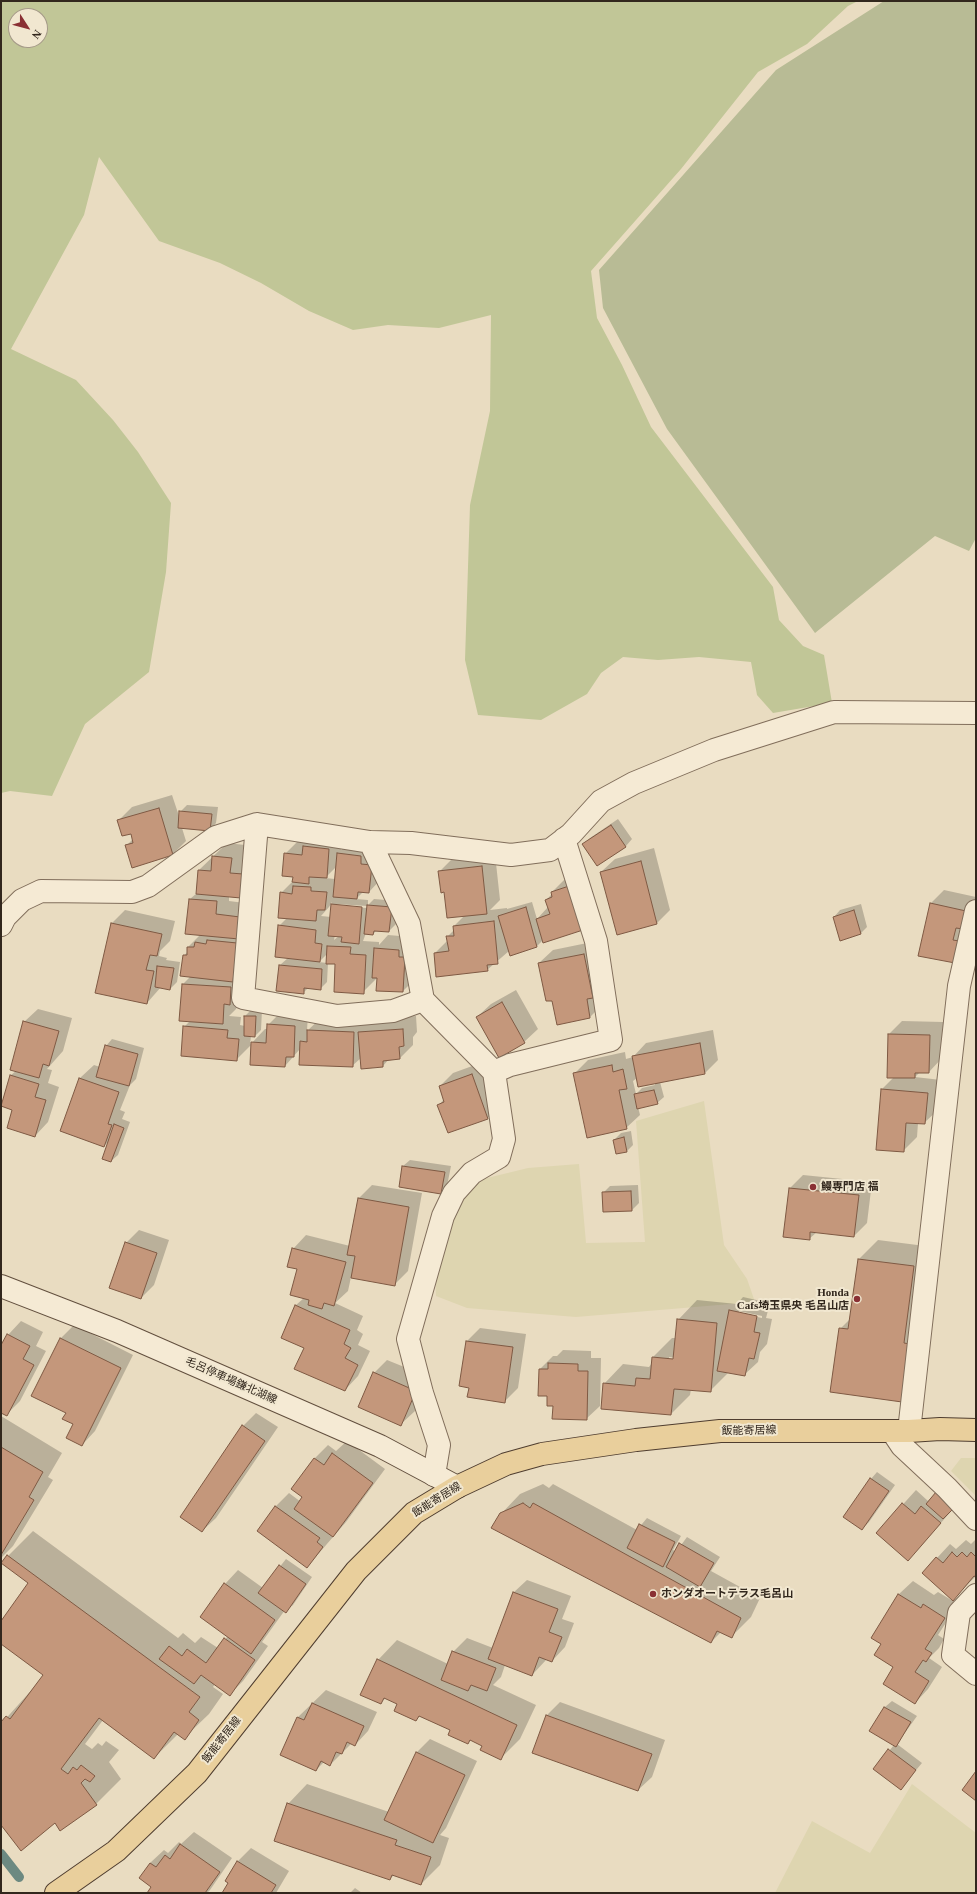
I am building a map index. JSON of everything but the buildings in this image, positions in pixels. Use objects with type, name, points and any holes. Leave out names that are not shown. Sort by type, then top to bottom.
[{"type":"main road","name":"飯能寄居線","points":[[56,1893],[116,1851],[196,1773],[356,1571],[414,1512],[457,1487],[506,1464],[542,1454],[636,1440],[720,1431],[976,1430]]},
{"type":"street","points":[[1,925],[5,917],[22,900],[41,891],[132,892],[148,886],[216,837],[257,824],[370,842],[412,843],[511,855],[550,850],[571,834],[601,801],[634,783],[714,750],[834,712],[976,713]]},
{"type":"street","points":[[257,824],[243,998],[337,1016],[393,1011],[423,1000]]},
{"type":"street","points":[[494,1072],[510,1065],[612,1040],[596,941],[564,839]]},
{"type":"street","points":[[370,842],[409,924],[423,1000],[494,1072],[504,1139],[499,1157],[472,1173],[454,1193],[443,1216],[408,1339],[422,1393],[439,1445],[434,1475]]},
{"type":"street","points":[[976,912],[959,986],[901,1431],[902,1446],[947,1488],[976,1519]]},
{"type":"street","name":"毛呂停車場鎌北湖線","points":[[1,1286],[117,1331],[380,1446],[457,1487]]},
{"type":"street","points":[[976,1595],[959,1613],[954,1655],[976,1674]]},
{"type":"shaded area","points":[[704,1101],[724,1245],[747,1279],[755,1302],[576,1317],[467,1308],[436,1296],[435,1269],[455,1210],[479,1180],[528,1168],[579,1164],[586,1243],[645,1242],[636,1121]]},
{"type":"shaded area","points":[[961,1458],[976,1458],[976,1496],[951,1471]]},
{"type":"shaded area","points":[[912,1784],[976,1833],[976,1893],[775,1893],[812,1821],[870,1853]]},
{"type":"green space","points":[[1,1],[858,1],[848,6],[807,44],[758,72],[681,169],[591,271],[597,318],[622,365],[651,427],[773,587],[779,620],[803,646],[824,655],[832,703],[773,713],[757,695],[751,662],[699,657],[658,660],[623,657],[601,673],[587,694],[541,720],[478,715],[465,660],[470,505],[490,411],[491,315],[439,328],[388,325],[353,330],[309,311],[261,283],[220,263],[159,241],[99,157],[84,215],[11,349],[76,380],[113,420],[138,452],[171,503],[166,572],[149,672],[85,724],[52,796],[10,791],[1,793]]},
{"type":"green space","points":[[884,1],[976,1],[976,538],[969,551],[935,536],[815,633],[667,429],[603,308],[599,270],[776,70]]},
{"type":"waterway","points":[[1,1854],[19,1877]]},
{"type":"place","name":"鰻専門店 福","points":[[813,1187]]},
{"type":"place","name":"Honda Cafs埼玉県央 毛呂山店","points":[[857,1299]]},
{"type":"place","name":"ホンダオートテラス毛呂山","points":[[653,1594]]}]
